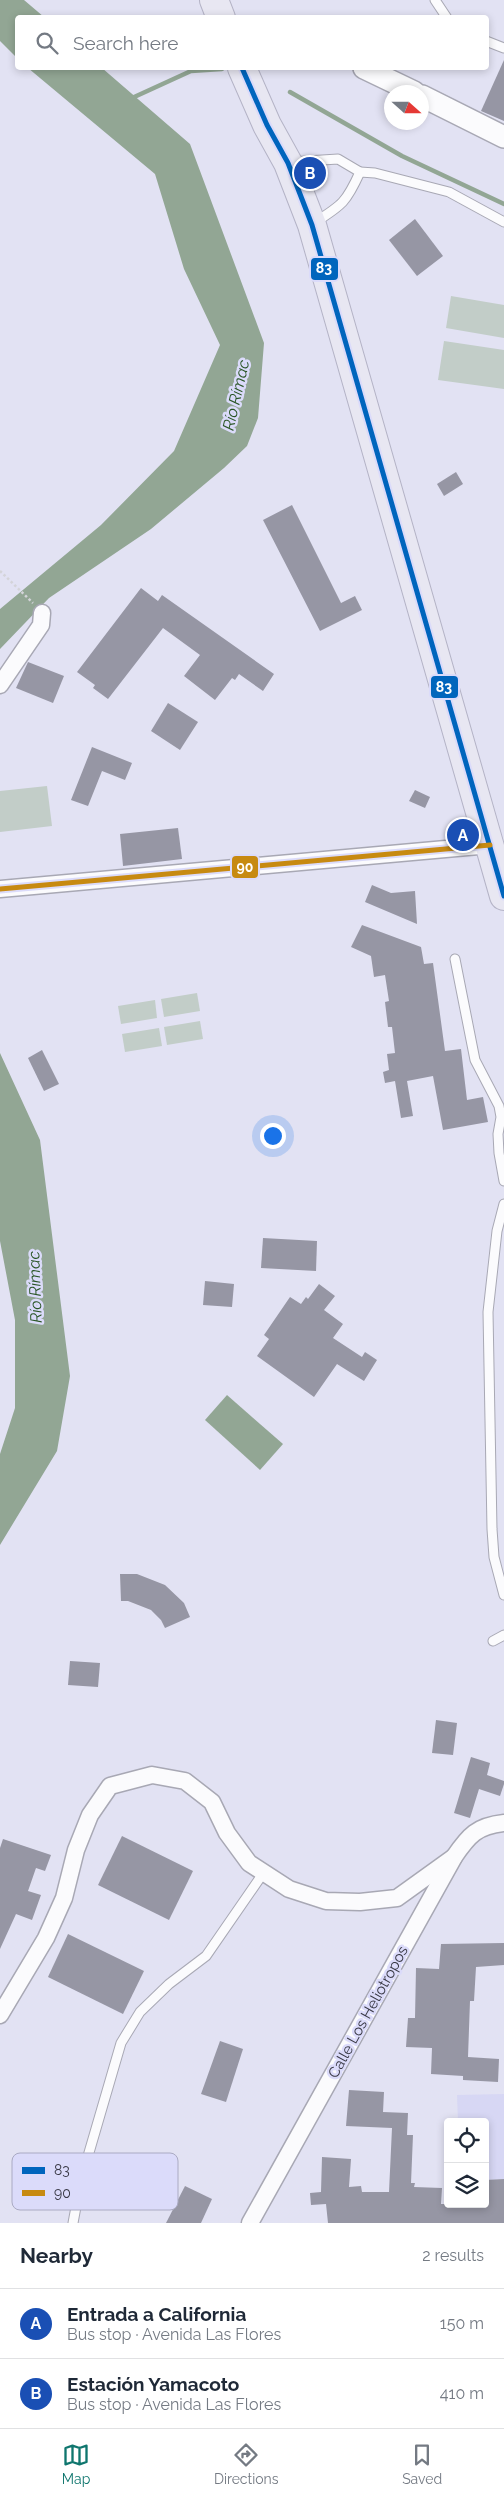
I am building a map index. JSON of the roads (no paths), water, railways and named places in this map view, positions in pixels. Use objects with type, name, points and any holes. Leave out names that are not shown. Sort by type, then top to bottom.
[{"type":"highway","points":[[214,0],[220,15]]},
{"type":"highway","points":[[233,0],[239,15]]},
{"type":"highway","points":[[243,70],[266,125],[288,163],[312,225],[504,896]]},
{"type":"highway","points":[[262,70],[282,119],[288,163]]},
{"type":"street","points":[[368,70],[399,85]]},
{"type":"street","points":[[429,100],[504,137]]},
{"type":"street","points":[[0,685],[40,625],[42,613]]},
{"type":"street","points":[[0,889],[490,845]]},
{"type":"street","points":[[0,2014],[46,1938],[64,1898],[76,1850],[90,1815],[110,1786],[152,1775],[185,1781],[212,1802],[227,1833],[249,1863],[289,1889],[326,1902],[360,1902],[397,1898],[454,1857]]},
{"type":"street","name":"Calle Los Heliotropos","points":[[250,2223],[464,1841],[485,1825],[504,1823]]},
{"type":"lane","points":[[435,0],[445,15]]},
{"type":"lane","points":[[489,42],[504,48]]},
{"type":"lane","points":[[288,163],[338,159],[360,172],[449,192],[504,222]]},
{"type":"lane","points":[[312,225],[336,209],[349,197],[360,172]]},
{"type":"lane","points":[[455,959],[475,1060],[499,1106],[501,1117],[498,1134],[499,1153],[504,1181]]},
{"type":"lane","points":[[504,1204],[497,1231],[488,1312],[492,1530],[494,1557],[504,1595]]},
{"type":"lane","points":[[493,1640],[504,1635]]},
{"type":"lane","points":[[89,2153],[121,2043],[140,2012],[169,1984],[206,1956],[264,1872]]},
{"type":"lane","points":[[73,2223],[75,2210]]},
{"type":"water","points":[[0,0],[24,0],[42,15],[15,15],[15,56],[0,41]]},
{"type":"water","name":"Río Rímac","points":[[30,70],[104,70],[190,144],[264,343],[258,418],[247,446],[224,468],[151,529],[49,598],[0,649],[0,609],[101,525],[174,451],[220,345],[184,269],[155,174]]},
{"type":"water","name":"Río Rímac","points":[[0,1053],[40,1140],[70,1376],[57,1451],[0,1545],[0,1454],[15,1408],[15,1320],[0,1241]]},
{"type":"water","points":[[227,1395],[283,1444],[260,1470],[205,1420]]},
{"type":"waterway","points":[[132,98],[191,71],[206,70]]},
{"type":"waterway","points":[[290,92],[402,156],[504,204]]},
{"type":"place","name":"Estación Yamacoto","points":[[310,173]]},
{"type":"place","name":"Entrada a California","points":[[463,835]]}]
